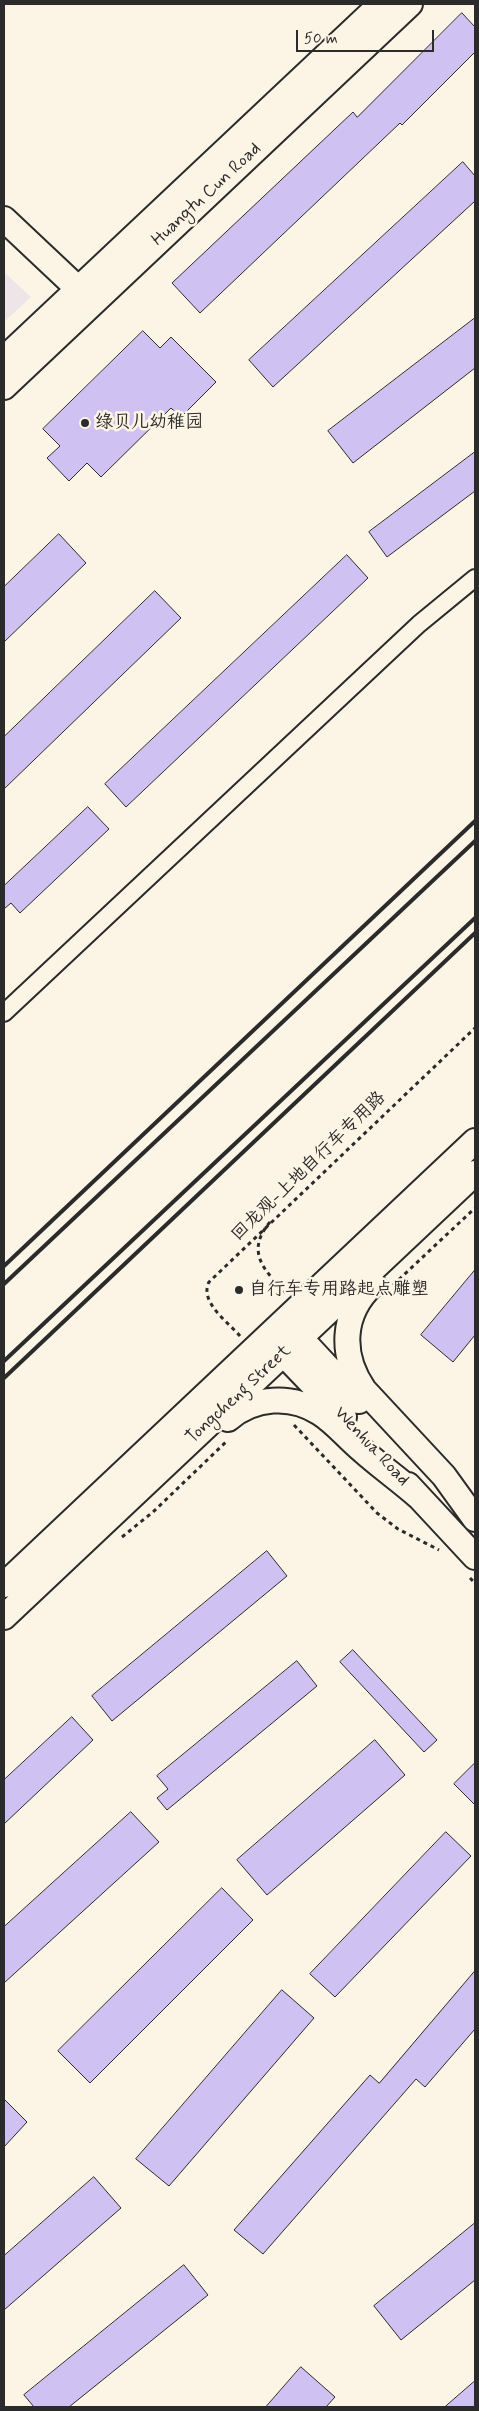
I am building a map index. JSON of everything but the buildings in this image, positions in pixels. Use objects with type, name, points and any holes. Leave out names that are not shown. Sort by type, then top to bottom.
[{"type":"main road","name":"Huangtu Cun Road","points":[[4,387],[86,296],[381,4]]},
{"type":"main road","name":"Huangtu Cun Road","points":[[4,359],[86,296],[410,4]]},
{"type":"main road","points":[[4,219],[86,296]]},
{"type":"main road","name":"Tongcheng Street","points":[[4,1617],[89,1537],[475,1141]]},
{"type":"main road","points":[[475,1174],[424,1235],[362,1296],[353,1310],[347,1332],[350,1365],[364,1390],[444,1476],[475,1519]]},
{"type":"main road","name":"Tongcheng Street","points":[[4,1586],[284,1337],[475,1174]]},
{"type":"main road","name":"Wenhua Road","points":[[284,1337],[419,1497],[470,1565]]},
{"type":"main road","name":"Wenhua Road","points":[[284,1337],[475,1524]]},
{"type":"main road","points":[[89,1537],[152,1489],[232,1415],[254,1403],[265,1401],[295,1402],[321,1414],[419,1497]]},
{"type":"street","points":[[4,1013],[413,630],[475,578]]},
{"type":"path","name":"回龙观-上地自行车专用路","points":[[239,1334],[208,1300],[206,1287],[212,1278],[475,1028]]},
{"type":"path","points":[[388,1290],[475,1208]]},
{"type":"path","points":[[270,1222],[261,1234],[258,1254],[267,1272],[284,1291]]},
{"type":"path","points":[[290,1422],[305,1434],[377,1513],[398,1529],[441,1551]]},
{"type":"path","points":[[121,1537],[153,1512],[230,1439]]},
{"type":"path","points":[[470,1565],[475,1583]]},
{"type":"shaded area","points":[[4,272],[31,297],[4,322]]},
{"type":"railway","points":[[4,1266],[475,821]]},
{"type":"railway","points":[[4,1284],[475,841]]},
{"type":"railway","points":[[4,1361],[475,918]]},
{"type":"railway","points":[[4,1378],[475,933]]},
{"type":"place","name":"绿贝儿幼稚园","points":[[85,423]]},
{"type":"place","name":"自行车专用路起点雕塑","points":[[239,1290]]}]
